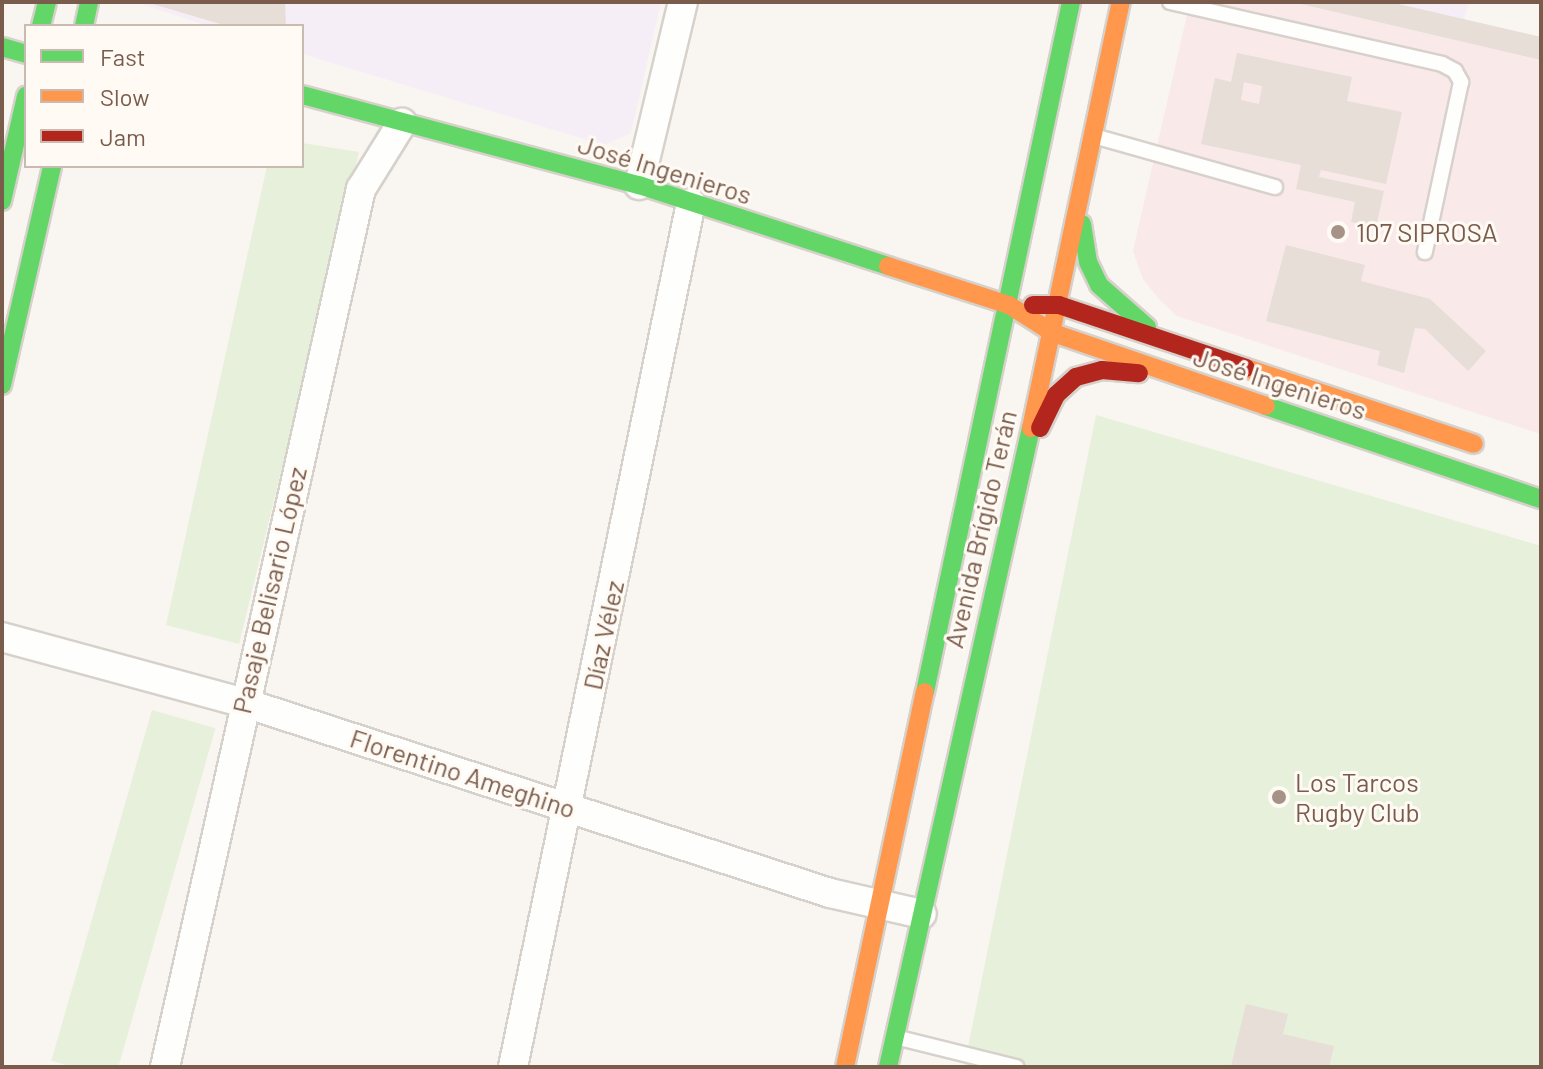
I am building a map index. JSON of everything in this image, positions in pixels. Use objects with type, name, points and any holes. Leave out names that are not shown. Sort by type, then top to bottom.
[{"type":"main road","points":[[42,24],[47,2]]},
{"type":"main road","points":[[84,24],[89,2]]},
{"type":"main road","name":"Avenida Brígido Terán","points":[[845,1067],[1071,2]]},
{"type":"main road","name":"Avenida Brígido Terán","points":[[888,1067],[1018,475],[1053,333],[1121,2]]},
{"type":"main road","points":[[2,47],[24,53]]},
{"type":"main road","name":"José Ingenieros","points":[[304,96],[639,185],[1009,305],[1053,333],[1541,499]]},
{"type":"main road","points":[[2,201],[24,105]]},
{"type":"main road","points":[[2,385],[52,168]]},
{"type":"main road","points":[[1082,191],[1083,237],[1099,285],[1162,339]]},
{"type":"main road","name":"José Ingenieros","points":[[1009,305],[1059,305],[1499,454]]},
{"type":"main road","points":[[1018,475],[1056,395],[1076,377],[1102,370],[1173,375]]},
{"type":"street","points":[[639,185],[683,2]]},
{"type":"street","name":"Pasaje Belisario López","points":[[165,1067],[242,702],[361,189],[402,123]]},
{"type":"street","name":"Díaz Vélez","points":[[513,1067],[691,203]]},
{"type":"street","name":"Florentino Ameghino","points":[[2,637],[242,702],[830,893],[922,914]]},
{"type":"lane","points":[[1170,2],[1442,64],[1455,71],[1461,82],[1425,252]]},
{"type":"lane","points":[[1092,136],[1275,187]]},
{"type":"lane","points":[[895,1037],[1016,1067]]},
{"type":"shaded area","points":[[135,2],[661,2],[631,133],[604,145],[304,55],[304,24],[202,24]]},
{"type":"shaded area","name":"107 SIPROSA","points":[[1190,2],[1343,2],[1541,49],[1541,434],[1177,316],[1159,299],[1143,279],[1133,251]]},
{"type":"shaded area","points":[[1384,2],[1469,2],[1464,20]]},
{"type":"green space","points":[[304,143],[359,152],[239,644],[166,625],[267,168],[304,168]]},
{"type":"green space","name":"Los Tarcos Rugby Club","points":[[1096,415],[1541,546],[1541,1067],[964,1067]]},
{"type":"green space","points":[[152,710],[215,728],[118,1067],[73,1067],[51,1061]]},
{"type":"building","points":[[146,2],[285,2],[286,24],[220,24]]},
{"type":"building","points":[[1390,2],[1541,37],[1541,60],[1297,3]]},
{"type":"building","points":[[1237,53],[1352,77],[1347,101],[1402,112],[1386,184],[1321,170],[1319,177],[1384,191],[1376,227],[1351,222],[1355,202],[1296,189],[1301,165],[1201,144],[1215,78],[1231,82]],"holes":[[[1244,82],[1262,86],[1259,104],[1241,100]]]},
{"type":"building","points":[[1286,245],[1365,265],[1361,281],[1430,299],[1486,351],[1468,371],[1425,329],[1415,328],[1404,373],[1377,365],[1380,351],[1266,321]]},
{"type":"building","points":[[1246,1004],[1288,1014],[1283,1034],[1334,1046],[1329,1067],[1231,1066]]},
{"type":"traffic: fast","points":[[42,24],[47,2]]},
{"type":"traffic: fast","points":[[84,24],[89,2]]},
{"type":"traffic: fast","points":[[925,692],[1071,2]]},
{"type":"traffic: fast","points":[[2,47],[24,53]]},
{"type":"traffic: fast","points":[[304,96],[639,185],[888,266]]},
{"type":"traffic: fast","points":[[2,201],[24,105]]},
{"type":"traffic: fast","points":[[2,385],[52,168]]},
{"type":"traffic: fast","points":[[1082,224],[1088,262],[1099,285],[1147,327]]},
{"type":"traffic: fast","points":[[1266,406],[1541,499]]},
{"type":"traffic: fast","points":[[888,1067],[1031,428]]},
{"type":"traffic: slow","points":[[1031,428],[1121,2]]},
{"type":"traffic: slow","points":[[888,266],[1009,305],[1053,333],[1266,406]]},
{"type":"traffic: slow","points":[[1246,368],[1474,444]]},
{"type":"traffic: slow","points":[[845,1067],[925,692]]},
{"type":"traffic: jam","points":[[1033,305],[1059,305],[1246,368]]},
{"type":"traffic: jam","points":[[1040,428],[1056,395],[1076,377],[1102,370],[1139,373]]},
{"type":"place","name":"107 SIPROSA","points":[[1338,232]]},
{"type":"place","name":"Los Tarcos Rugby Club","points":[[1279,797]]}]
